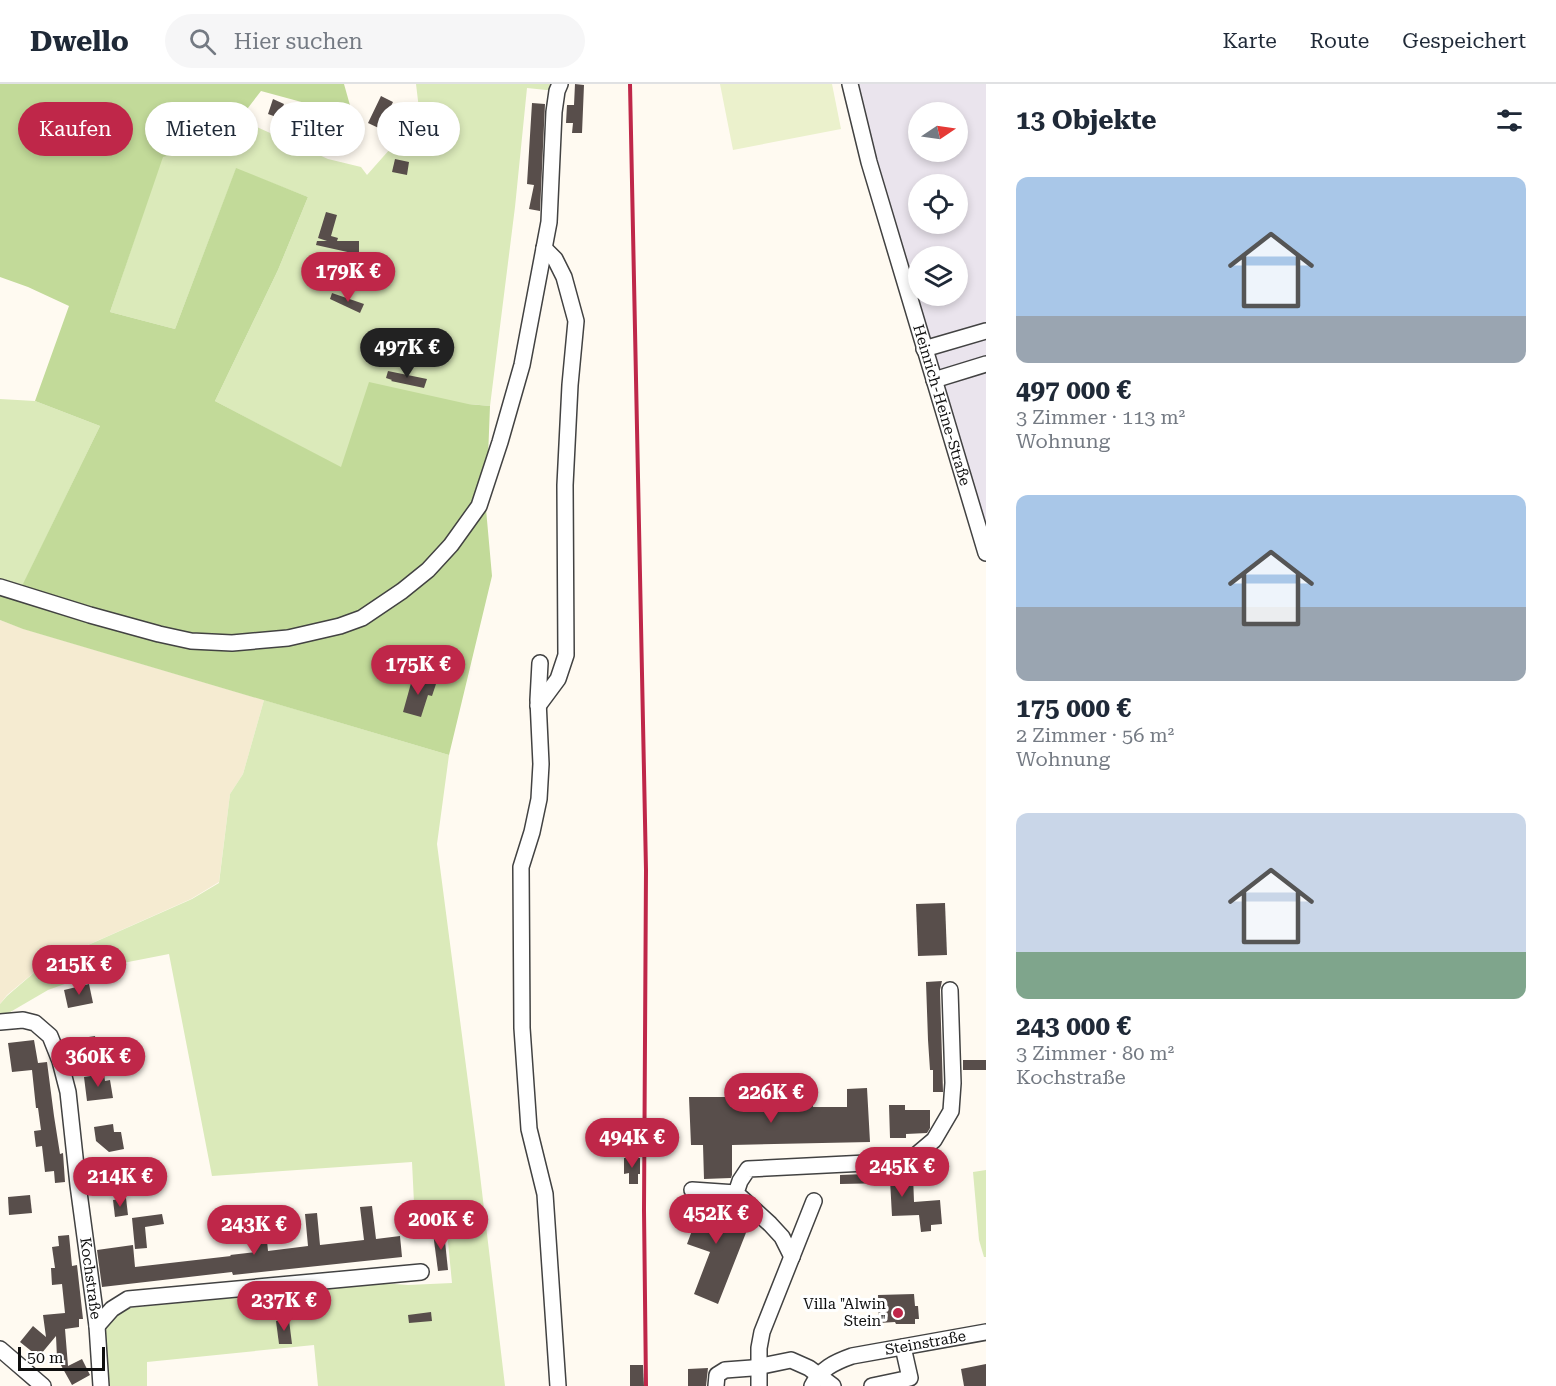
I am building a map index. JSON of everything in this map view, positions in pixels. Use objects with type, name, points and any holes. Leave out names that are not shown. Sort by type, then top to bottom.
[{"type":"street","points":[[0,587],[159,634],[191,641],[232,643],[288,638],[362,618],[428,570],[451,545],[479,506],[522,365],[549,222],[554,112],[556,91],[560,84]]},
{"type":"street","name":"Heinrich-Heine-Straße","points":[[850,84],[869,162],[986,553]]},
{"type":"street","points":[[538,706],[558,679],[566,655],[565,485],[576,321],[564,277],[555,259],[544,248]]},
{"type":"street","points":[[924,349],[986,332]]},
{"type":"street","points":[[934,380],[986,364]]},
{"type":"street","points":[[540,663],[538,706],[542,764],[539,799],[521,867],[522,1028],[529,1129],[545,1194],[558,1386]]},
{"type":"street","points":[[736,1193],[748,1169],[886,1162],[915,1156],[934,1140],[951,1111],[953,1083],[950,990]]},
{"type":"street","name":"Kochstraße","points":[[0,1022],[22,1020],[35,1023],[50,1036],[60,1061],[68,1092],[97,1326],[101,1386]]},
{"type":"street","points":[[692,1190],[736,1193],[782,1237],[792,1257]]},
{"type":"street","points":[[759,1386],[759,1348],[762,1332],[814,1201]]},
{"type":"street","name":"Kochstraße","points":[[97,1326],[112,1309],[128,1299],[421,1272]]},
{"type":"street","name":"Steinstraße","points":[[824,1383],[825,1369],[852,1356],[986,1332]]},
{"type":"street","points":[[872,1386],[910,1378],[903,1347]]},
{"type":"street","points":[[0,1349],[43,1386]]},
{"type":"street","points":[[716,1386],[716,1378],[725,1370],[760,1367],[791,1360],[802,1364],[824,1383]]},
{"type":"shaded area","points":[[850,84],[986,84],[986,553],[914,306],[968,306],[968,246],[908,246],[908,284]]},
{"type":"shaded area","points":[[0,620],[264,700],[243,774],[230,794],[219,882],[191,899],[43,965],[7,995],[0,1004]]},
{"type":"green space","points":[[0,84],[344,84],[349,102],[301,102],[261,91],[253,102],[145,102],[145,156],[168,156],[163,157],[110,312],[175,329],[236,168],[308,197],[278,270],[215,401],[341,467],[369,382],[468,404],[490,406],[486,509],[492,576],[449,755],[23,629],[0,620],[0,587],[19,592],[100,426],[35,401],[69,306],[0,277]]},
{"type":"green space","points":[[416,84],[560,84],[556,91],[527,88],[515,207],[490,406],[469,404],[341,468],[215,401],[278,270],[308,197],[236,169],[175,329],[110,312],[162,157],[258,156],[258,128],[270,133],[270,156],[321,156],[361,167],[367,175],[384,156],[460,156],[460,102],[418,102]]},
{"type":"green space","points":[[720,84],[832,84],[841,129],[733,150]]},
{"type":"green space","points":[[0,399],[35,401],[100,426],[19,593],[0,587]]},
{"type":"green space","points":[[264,700],[449,755],[437,844],[505,1386],[318,1386],[314,1345],[147,1362],[147,1386],[107,1386],[103,1327],[118,1309],[381,1283],[408,1285],[452,1283],[444,1201],[414,1203],[412,1162],[212,1176],[169,954],[123,963],[48,990],[0,1018],[0,1004],[43,965],[192,899],[219,883],[230,794],[243,774]]},
{"type":"green space","points":[[986,1170],[986,1257],[984,1257],[979,1240],[973,1172]]},
{"type":"building","points":[[575,84],[584,85],[582,133],[572,133],[573,123],[566,123],[567,105],[574,105]]},
{"type":"building","points":[[381,96],[393,102],[378,102]]},
{"type":"building","points":[[532,103],[545,104],[540,211],[529,209],[534,185],[527,184]]},
{"type":"building","points":[[377,104],[377,127],[368,123]]},
{"type":"building","points":[[395,159],[409,162],[407,175],[392,172]]},
{"type":"building","points":[[326,212],[337,215],[331,236],[338,238],[337,241],[359,241],[359,253],[316,245],[317,241],[327,241],[318,238]]},
{"type":"building","points":[[332,293],[364,304],[360,313],[330,299]]},
{"type":"building","points":[[388,371],[427,379],[424,388],[391,381],[386,378]]},
{"type":"building","points":[[413,676],[436,684],[432,696],[428,695],[421,717],[403,712]]},
{"type":"building","points":[[945,903],[947,955],[918,956],[916,904]]},
{"type":"building","points":[[942,981],[940,990],[943,1092],[933,1092],[926,982]]},
{"type":"building","points":[[89,984],[93,1003],[68,1008],[64,990]]},
{"type":"building","points":[[95,1036],[98,1054],[79,1057],[76,1039]]},
{"type":"building","points":[[34,1040],[38,1063],[47,1062],[60,1154],[63,1153],[65,1182],[55,1183],[54,1171],[45,1172],[42,1146],[36,1147],[34,1131],[41,1130],[32,1070],[12,1072],[8,1043]]},
{"type":"building","points":[[963,1060],[986,1060],[986,1070],[963,1070]]},
{"type":"building","points":[[104,1074],[105,1081],[110,1080],[113,1098],[87,1101],[84,1077]]},
{"type":"building","points":[[867,1088],[870,1142],[732,1145],[731,1178],[704,1179],[703,1145],[691,1145],[689,1097],[745,1097],[745,1091],[782,1091],[782,1100],[813,1099],[813,1107],[847,1107],[847,1089]]},
{"type":"building","points":[[889,1105],[905,1105],[905,1110],[930,1110],[930,1128],[927,1133],[906,1134],[906,1138],[890,1138]]},
{"type":"building","points":[[113,1124],[114,1132],[121,1132],[124,1149],[109,1152],[96,1141],[94,1127]]},
{"type":"building","points":[[624,1158],[640,1158],[638,1184],[629,1184],[629,1173],[624,1174]]},
{"type":"building","points":[[890,1173],[890,1176],[913,1175],[914,1202],[940,1200],[942,1224],[931,1225],[931,1231],[921,1232],[919,1215],[892,1216],[890,1180],[890,1183],[840,1184],[840,1175]]},
{"type":"building","points":[[30,1195],[32,1213],[9,1215],[8,1197]]},
{"type":"building","points":[[126,1198],[128,1215],[115,1217],[113,1200]]},
{"type":"building","points":[[692,1202],[724,1215],[728,1205],[740,1210],[751,1220],[718,1304],[694,1294],[710,1252],[687,1244],[697,1217],[683,1218],[682,1203]]},
{"type":"building","points":[[372,1206],[376,1239],[400,1236],[402,1257],[233,1275],[232,1272],[102,1287],[97,1250],[133,1245],[135,1267],[256,1252],[252,1221],[265,1220],[268,1251],[308,1246],[305,1214],[317,1213],[320,1245],[364,1240],[360,1207]]},
{"type":"building","points":[[162,1214],[164,1224],[145,1227],[147,1248],[135,1249],[132,1218]]},
{"type":"building","points":[[444,1232],[448,1270],[438,1271],[433,1233]]},
{"type":"building","points":[[69,1235],[72,1266],[77,1265],[83,1319],[79,1319],[79,1327],[65,1329],[68,1366],[82,1359],[90,1375],[72,1385],[57,1358],[56,1336],[41,1354],[38,1351],[35,1354],[20,1342],[33,1326],[46,1337],[43,1315],[65,1313],[62,1284],[52,1285],[51,1268],[55,1268],[52,1247],[59,1246],[58,1236]]},
{"type":"building","name":"Villa \"Alwin Stein\"","points":[[914,1294],[919,1319],[915,1319],[915,1324],[879,1323],[878,1295]]},
{"type":"building","points":[[431,1312],[432,1321],[409,1323],[408,1315]]},
{"type":"building","points":[[289,1320],[292,1344],[279,1344],[276,1321]]},
{"type":"building","points":[[986,1364],[986,1386],[964,1386],[961,1369]]},
{"type":"building","points":[[630,1365],[643,1365],[644,1386],[630,1386]]},
{"type":"building","points":[[708,1368],[706,1386],[688,1386],[688,1369]]},
{"type":"railway","points":[[630,84],[646,870],[644,1210],[646,1386]]},
{"type":"place","name":"Villa \"Alwin Stein\"","points":[[898,1313]]}]
